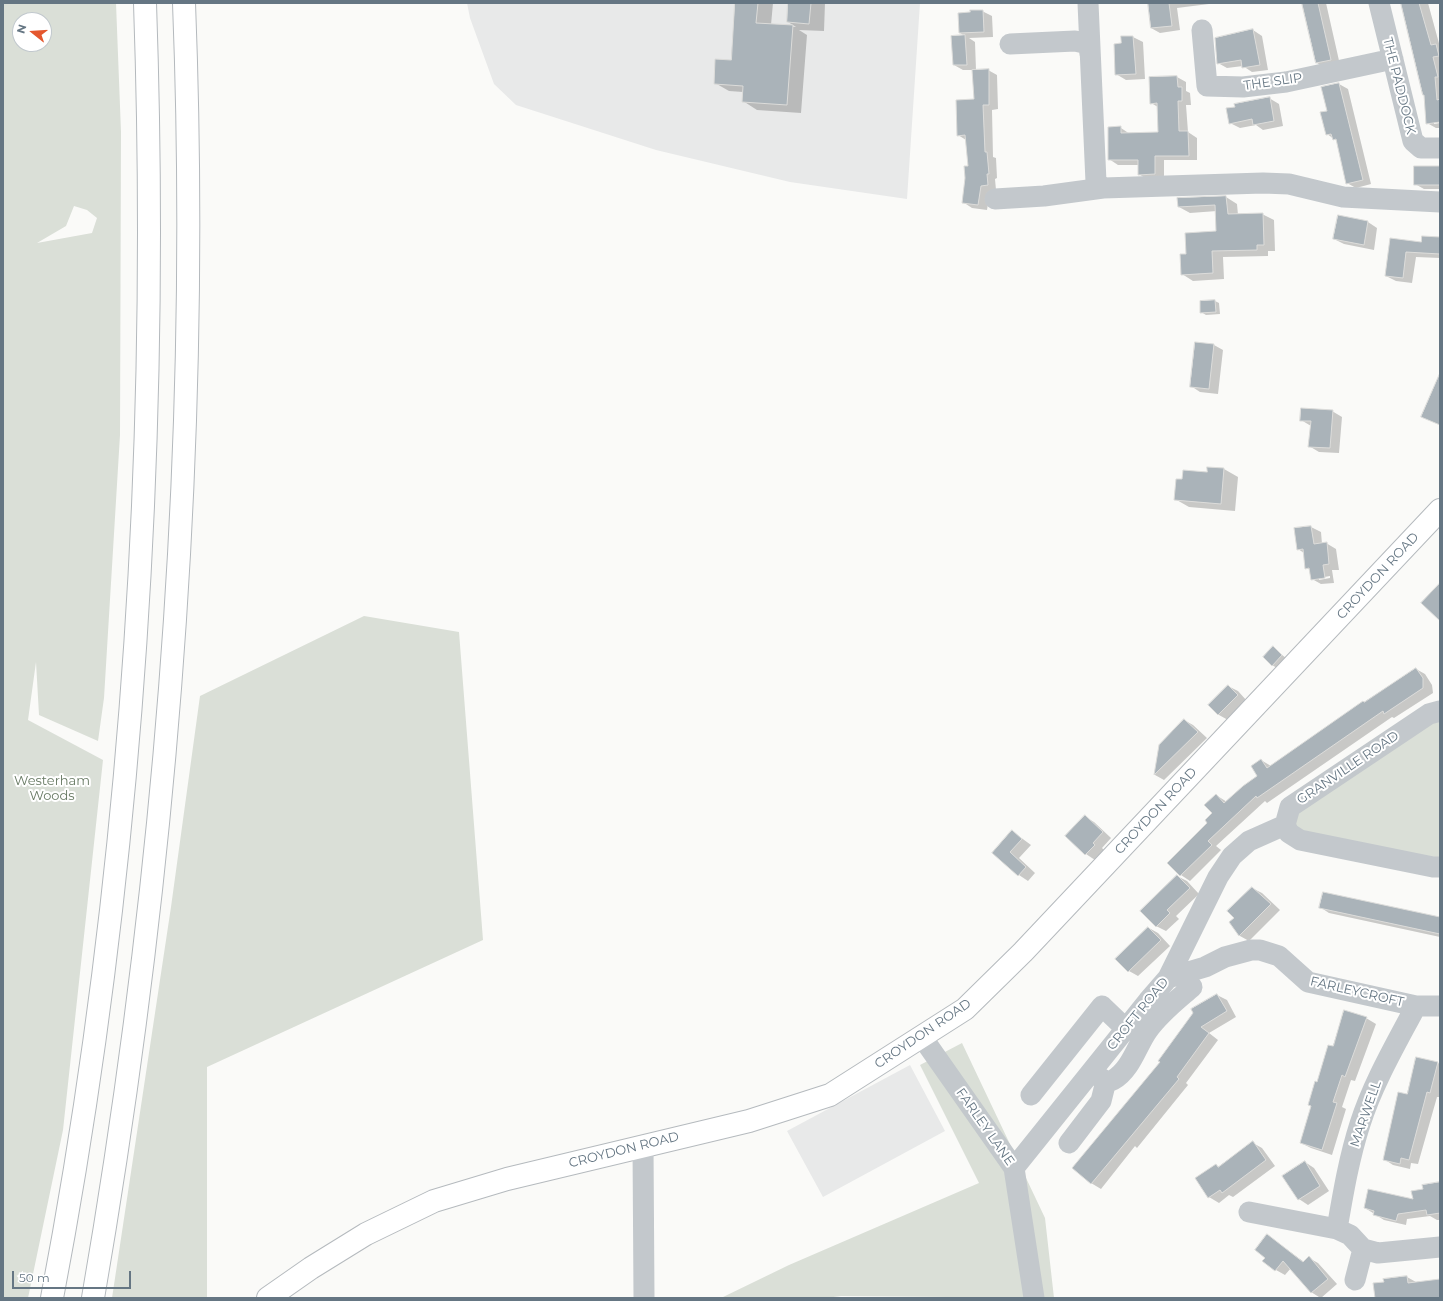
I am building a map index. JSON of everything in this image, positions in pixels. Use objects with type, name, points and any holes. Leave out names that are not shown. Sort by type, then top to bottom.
[{"type":"main road","points":[[52,1298],[76,1160],[98,1009],[118,844],[133,667],[142,506],[148,339],[149,177],[145,3]]},
{"type":"main road","points":[[93,1298],[118,1147],[142,979],[160,813],[173,645],[184,457],[188,292],[188,124],[184,3]]},
{"type":"main road","name":"CROYDON ROAD","points":[[268,1298],[311,1268],[366,1234],[434,1201],[507,1179],[749,1121],[830,1095],[965,1009],[1023,952],[1440,510]]},
{"type":"street","points":[[1088,3],[1096,182],[1103,188]]},
{"type":"street","name":"THE PADDOCK","points":[[1379,3],[1413,141],[1421,148],[1440,148]]},
{"type":"street","name":"THE SLIP","points":[[1202,30],[1207,86],[1243,87],[1286,82],[1393,59]]},
{"type":"street","points":[[1010,44],[1075,41],[1084,43],[1089,47],[1090,54]]},
{"type":"street","points":[[995,199],[1044,196],[1103,188],[1263,183],[1289,184],[1343,197],[1440,202]]},
{"type":"street","name":"GRANVILLE ROAD","points":[[1285,825],[1290,807],[1429,714],[1440,711]]},
{"type":"street","points":[[1285,825],[1289,833],[1300,840],[1433,867],[1440,867]]},
{"type":"street","name":"CROFT ROAD","points":[[1014,1168],[1099,1076],[1126,1029],[1168,978],[1218,877],[1232,856],[1249,840],[1285,825]]},
{"type":"street","name":"FARLEYCROFT","points":[[1168,978],[1251,950],[1260,950],[1279,956],[1308,982],[1416,1006],[1440,1006]]},
{"type":"street","points":[[1069,1143],[1101,1101],[1099,1076],[1112,1081],[1121,1074],[1148,1030],[1162,1014],[1192,987]]},
{"type":"street","points":[[1031,1096],[1102,1006],[1126,1029]]},
{"type":"street","name":"MARWELL","points":[[1337,1229],[1346,1179],[1360,1124],[1381,1072],[1416,1006]]},
{"type":"street","name":"FARLEY LANE","points":[[922,1037],[1014,1168],[1034,1298]]},
{"type":"street","points":[[643,1146],[644,1298]]},
{"type":"street","points":[[1249,1212],[1337,1229],[1350,1235],[1363,1249],[1378,1253],[1440,1247]]},
{"type":"street","points":[[1355,1280],[1363,1249]]},
{"type":"shaded area","points":[[467,3],[920,3],[907,199],[790,182],[656,150],[516,105],[494,84],[470,18]]},
{"type":"shaded area","points":[[910,1065],[945,1131],[823,1197],[787,1131]]},
{"type":"green space","name":"Westerham Woods","points":[[3,3],[116,3],[121,132],[120,435],[104,698],[98,741],[39,715],[36,662],[28,720],[103,760],[63,1130],[28,1298],[3,1298]],"holes":[[[74,206],[87,210],[97,218],[92,233],[37,243],[66,226]]]},
{"type":"green space","points":[[364,616],[459,632],[483,940],[207,1067],[207,1298],[112,1298],[171,907],[200,696]]},
{"type":"green space","points":[[1440,720],[1440,861],[1297,831],[1294,816],[1428,723]]},
{"type":"green space","points":[[962,1043],[1045,1218],[1054,1298],[841,1296],[826,1298],[721,1298],[789,1265],[979,1183],[920,1065]]},
{"type":"building","points":[[735,3],[758,3],[756,23],[793,25],[787,105],[742,102],[743,86],[714,84],[715,59],[731,60]]},
{"type":"building","points":[[788,3],[811,3],[809,24],[787,22]]},
{"type":"building","points":[[1148,3],[1169,3],[1172,26],[1151,28]]},
{"type":"building","points":[[1302,3],[1318,3],[1331,60],[1316,63]]},
{"type":"building","points":[[1401,3],[1419,3],[1431,45],[1436,44],[1439,56],[1433,57],[1438,77],[1435,77],[1437,100],[1440,99],[1440,122],[1426,124],[1424,95]]},
{"type":"building","points":[[970,10],[983,10],[984,32],[959,33],[958,13],[970,12]]},
{"type":"building","points":[[1253,29],[1260,65],[1242,68],[1241,60],[1217,64],[1215,38]]},
{"type":"building","points":[[965,35],[967,65],[953,65],[951,36]]},
{"type":"building","points":[[1121,36],[1133,36],[1136,74],[1115,75],[1114,44],[1121,43]]},
{"type":"building","points":[[989,69],[989,105],[983,105],[985,152],[987,152],[989,174],[987,174],[988,185],[981,186],[978,205],[962,203],[965,178],[964,166],[968,166],[965,135],[957,136],[956,100],[974,99],[972,70]]},
{"type":"building","points":[[1177,76],[1178,87],[1182,87],[1182,101],[1178,101],[1179,131],[1188,131],[1189,156],[1155,156],[1155,174],[1138,175],[1138,160],[1108,160],[1108,127],[1121,126],[1121,133],[1158,132],[1157,103],[1150,104],[1149,77]]},
{"type":"building","points":[[1339,83],[1363,180],[1346,184],[1336,139],[1333,140],[1331,134],[1326,135],[1320,112],[1327,111],[1321,87]]},
{"type":"building","points":[[1270,97],[1274,121],[1253,125],[1252,119],[1229,124],[1226,108],[1235,107],[1234,104]]},
{"type":"building","points":[[1414,166],[1440,166],[1440,185],[1414,185]]},
{"type":"building","points":[[1226,196],[1228,214],[1263,213],[1264,245],[1257,245],[1257,250],[1212,251],[1213,273],[1181,275],[1180,254],[1186,254],[1185,233],[1216,231],[1215,205],[1178,207],[1177,198]]},
{"type":"building","points":[[1338,215],[1368,221],[1364,245],[1333,239]]},
{"type":"building","points":[[1422,236],[1440,237],[1440,254],[1406,252],[1403,278],[1385,276],[1390,238],[1421,242]]},
{"type":"building","points":[[1215,300],[1216,312],[1200,313],[1200,301]]},
{"type":"building","points":[[1195,342],[1214,344],[1209,389],[1190,387]]},
{"type":"building","points":[[1440,373],[1440,425],[1421,417]]},
{"type":"building","points":[[1301,408],[1333,410],[1330,448],[1308,447],[1311,421],[1300,421]]},
{"type":"building","points":[[1207,467],[1224,468],[1221,504],[1174,500],[1176,479],[1182,479],[1183,470],[1207,472]]},
{"type":"building","points":[[1311,526],[1314,544],[1327,542],[1329,564],[1323,565],[1325,578],[1311,580],[1309,568],[1305,569],[1303,549],[1297,550],[1294,528]]},
{"type":"building","points":[[1440,583],[1440,621],[1421,603]]},
{"type":"building","points":[[1273,646],[1282,655],[1272,666],[1263,657]]},
{"type":"building","points":[[1416,668],[1423,678],[1423,688],[1384,714],[1383,711],[1257,798],[1256,796],[1208,841],[1212,845],[1180,876],[1167,863],[1207,823],[1205,820],[1212,813],[1204,805],[1216,794],[1224,803],[1257,776],[1251,766],[1261,759],[1267,768],[1363,701],[1364,702]]},
{"type":"building","points":[[1228,685],[1238,695],[1218,715],[1208,705]]},
{"type":"building","points":[[1184,719],[1198,732],[1154,775],[1159,745]]},
{"type":"building","points":[[1085,815],[1103,832],[1093,843],[1095,845],[1085,855],[1065,836]]},
{"type":"building","points":[[1012,830],[1022,839],[1010,852],[1026,867],[1018,876],[992,853]]},
{"type":"building","points":[[1177,875],[1190,888],[1167,910],[1170,913],[1156,927],[1140,911]]},
{"type":"building","points":[[1252,887],[1271,904],[1239,936],[1229,922],[1234,918],[1227,911]]},
{"type":"building","points":[[1323,892],[1440,917],[1440,934],[1319,908]]},
{"type":"building","points":[[1148,927],[1161,940],[1128,972],[1115,959]]},
{"type":"building","points":[[1217,994],[1227,1011],[1201,1027],[1209,1033],[1177,1077],[1179,1079],[1091,1184],[1072,1168],[1160,1062],[1158,1061],[1193,1013],[1191,1009]]},
{"type":"building","points":[[1344,1010],[1367,1017],[1345,1077],[1342,1075],[1333,1102],[1337,1103],[1322,1150],[1300,1143],[1311,1106],[1308,1105],[1315,1081],[1317,1082],[1328,1045],[1333,1046]]},
{"type":"building","points":[[1416,1057],[1438,1062],[1430,1093],[1427,1092],[1409,1160],[1401,1158],[1400,1164],[1383,1160],[1398,1092],[1407,1094]]},
{"type":"building","points":[[1253,1141],[1266,1160],[1222,1193],[1220,1190],[1208,1198],[1195,1178],[1216,1164],[1218,1167]]},
{"type":"building","points":[[1305,1161],[1320,1186],[1298,1200],[1282,1176]]},
{"type":"building","points":[[1440,1182],[1440,1213],[1427,1215],[1426,1210],[1398,1214],[1396,1221],[1373,1215],[1374,1211],[1364,1208],[1368,1189],[1413,1199],[1411,1191],[1423,1189],[1422,1185]]},
{"type":"building","points":[[1267,1234],[1303,1262],[1309,1256],[1328,1279],[1311,1293],[1283,1261],[1275,1271],[1262,1261],[1265,1258],[1255,1250]]},
{"type":"building","points":[[1407,1276],[1408,1283],[1440,1279],[1440,1298],[1375,1298],[1373,1283],[1384,1282],[1383,1279]]}]
